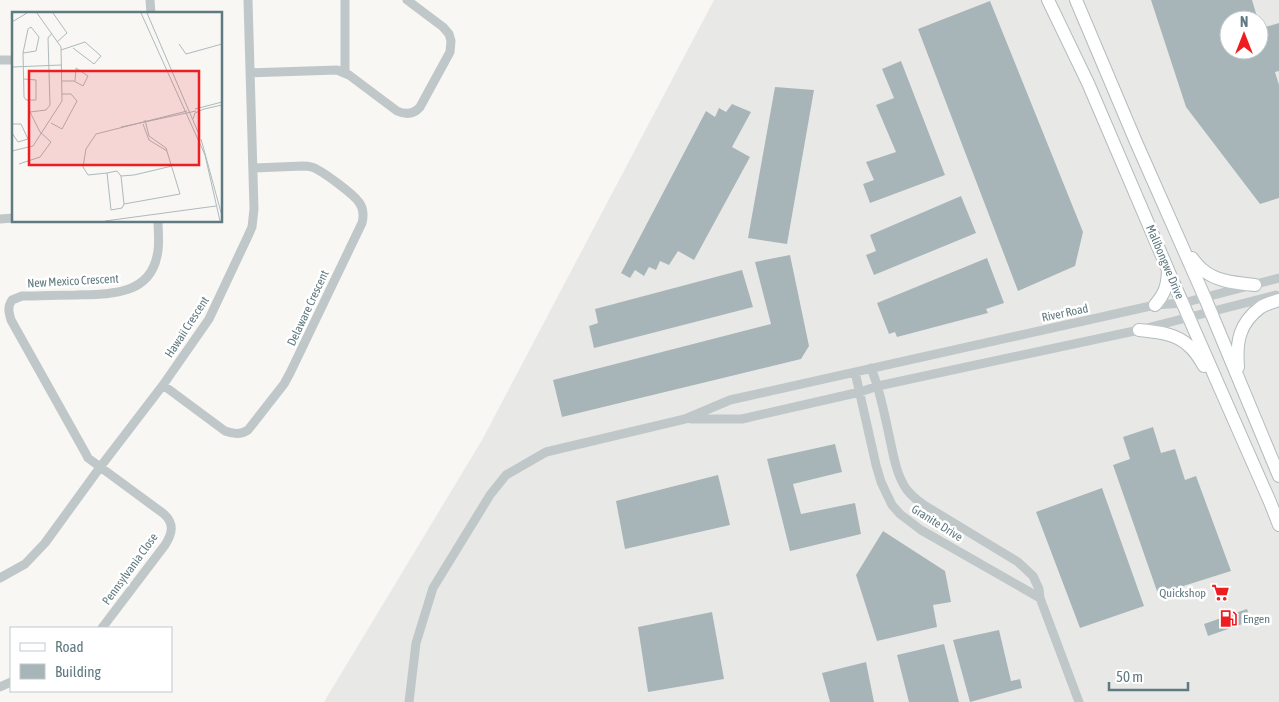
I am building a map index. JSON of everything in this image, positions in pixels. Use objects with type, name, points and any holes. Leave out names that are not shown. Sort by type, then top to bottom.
[{"type":"main road","name":"Malibongwe Drive","points":[[1048,0],[1088,83],[1279,525]]},
{"type":"main road","name":"Malibongwe Drive","points":[[1076,0],[1136,142],[1211,311],[1279,476]]},
{"type":"main road","points":[[1184,248],[1202,270],[1212,276],[1232,282],[1255,285]]},
{"type":"main road","points":[[1155,306],[1164,294],[1168,270]]},
{"type":"main road","points":[[1238,378],[1237,346],[1239,335],[1244,325],[1262,306],[1279,300]]},
{"type":"main road","points":[[1139,330],[1156,332],[1184,341],[1191,347],[1221,388]]},
{"type":"street","name":"Hawaii Crescent","points":[[0,578],[18,569],[31,559],[45,543],[163,385],[209,319],[252,227],[254,215],[254,168],[248,0]]},
{"type":"street","points":[[345,0],[345,73]]},
{"type":"street","points":[[250,73],[337,70],[350,75],[397,111],[405,114],[416,111],[450,52],[451,40],[443,27],[407,0]]},
{"type":"street","name":"Delaware Crescent","points":[[163,385],[225,431],[239,434],[248,430],[284,384],[362,223],[364,216],[359,202],[319,170],[309,166],[254,168]]},
{"type":"street","name":"New Mexico Crescent","points":[[101,466],[88,458],[82,449],[11,320],[9,306],[12,300],[22,296],[108,294],[123,292],[132,288],[144,280],[155,262],[158,247],[158,222]]},
{"type":"street","name":"River Road","points":[[685,419],[730,400],[1155,306],[1183,303],[1279,278]]},
{"type":"street","points":[[409,702],[416,643],[433,588],[490,495],[506,475],[546,452],[685,419],[742,419],[860,392],[878,386],[1139,330],[1279,295]]},
{"type":"street","name":"Granite Drive","points":[[871,368],[878,386],[894,459],[906,489],[924,505],[1018,562],[1033,576],[1079,702]]},
{"type":"street","name":"Granite Drive","points":[[855,372],[881,482],[892,504],[900,514],[922,530],[1040,598]]},
{"type":"street","name":"Pennsylvania Close","points":[[101,466],[164,514],[170,522],[171,530],[165,545],[103,627]]},
{"type":"shaded area","points":[[714,0],[1279,0],[1279,702],[324,702],[482,440]]},
{"type":"building","points":[[1151,0],[1252,0],[1255,10],[1219,10],[1219,60],[1269,60],[1269,26],[1279,23],[1279,71],[1275,72],[1279,85],[1279,198],[1260,204],[1186,107]]},
{"type":"building","points":[[990,1],[1083,232],[1075,266],[1018,291],[918,29]]},
{"type":"building","points":[[901,61],[945,175],[870,203],[863,184],[874,180],[866,162],[896,152],[876,105],[894,98],[882,69]]},
{"type":"building","points":[[775,87],[814,90],[787,244],[748,238]]},
{"type":"building","points":[[732,104],[751,112],[732,147],[750,157],[694,260],[678,251],[669,265],[660,261],[656,270],[649,267],[644,276],[635,270],[630,278],[621,273],[706,111],[715,117],[719,108],[726,112]]},
{"type":"building","points":[[961,196],[976,233],[874,275],[866,255],[876,251],[870,235]]},
{"type":"building","points":[[790,255],[809,346],[801,359],[562,417],[553,380],[771,324],[755,262]]},
{"type":"building","points":[[987,258],[1004,303],[986,309],[988,313],[897,337],[895,332],[889,334],[877,303]]},
{"type":"building","points":[[742,270],[753,307],[594,348],[589,326],[598,323],[595,309]]},
{"type":"building","points":[[1153,427],[1161,453],[1175,449],[1185,480],[1196,476],[1231,571],[1158,594],[1113,465],[1130,459],[1123,437]]},
{"type":"building","points":[[835,444],[842,472],[793,484],[801,514],[855,503],[861,534],[790,551],[767,459]]},
{"type":"building","points":[[718,475],[730,525],[625,549],[616,501]]},
{"type":"building","points":[[1102,488],[1144,606],[1080,628],[1036,512]]},
{"type":"building","points":[[883,531],[945,571],[951,602],[933,605],[937,627],[877,641],[856,575]]},
{"type":"building","points":[[1247,609],[1251,621],[1208,636],[1204,624]]},
{"type":"building","points":[[712,612],[724,679],[648,692],[638,627]]},
{"type":"building","points":[[999,630],[1011,681],[1020,679],[1022,688],[970,702],[953,640]]},
{"type":"building","points":[[944,644],[959,702],[909,702],[897,655]]},
{"type":"building","points":[[866,662],[874,702],[830,702],[822,673]]},
{"type":"place","name":"Quickshop","points":[[1220,593]]},
{"type":"place","name":"Engen","points":[[1229,619]]}]
